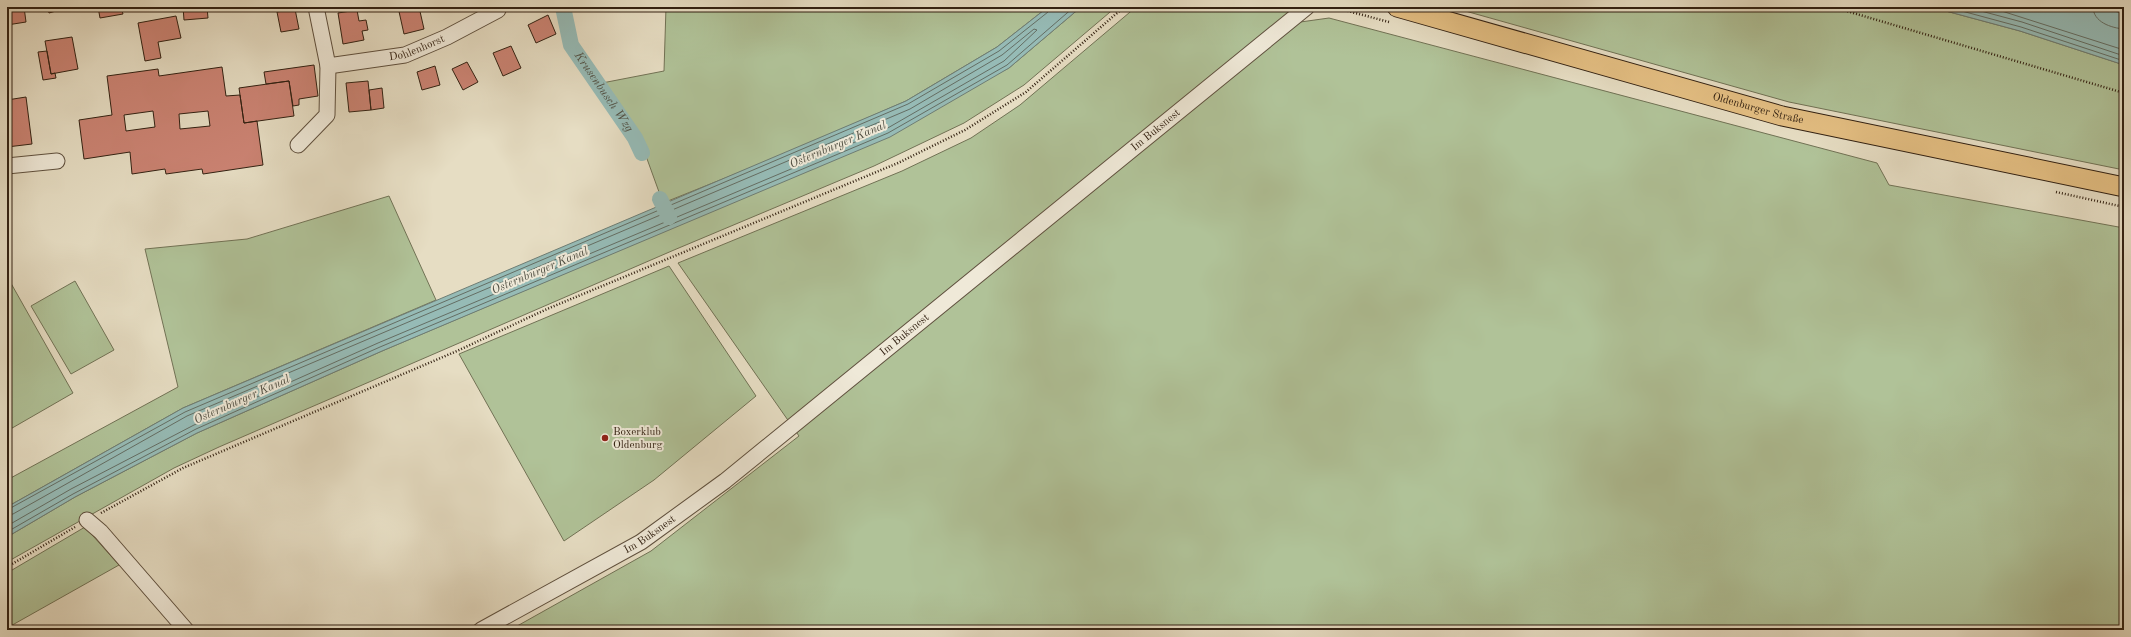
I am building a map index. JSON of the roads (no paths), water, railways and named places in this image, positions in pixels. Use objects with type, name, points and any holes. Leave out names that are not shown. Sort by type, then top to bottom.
[{"type":"main road","name":"Oldenburger Straße","points":[[1397,7],[1782,116],[2124,187]]},
{"type":"street","points":[[298,144],[327,115],[328,66],[316,7]]},
{"type":"street","name":"Im Buksnest","points":[[481,630],[641,542],[725,481],[1307,7]]},
{"type":"street","name":"Dohlenhorst","points":[[328,66],[405,55],[447,37],[498,10]]},
{"type":"street","points":[[7,166],[57,161]]},
{"type":"street","points":[[87,520],[101,532],[186,630]]},
{"type":"water","name":"Osternburger Kanal","points":[[1048,7],[1081,7],[1009,68],[890,137],[382,351],[197,433],[75,497],[7,537],[7,507],[183,408],[906,101],[997,47]]},
{"type":"water","points":[[1931,7],[2102,7],[2124,14],[2124,65],[2020,31]]},
{"type":"waterway","name":"Krusenbusch Wzg","points":[[563,7],[571,45],[635,138],[642,153]]},
{"type":"waterway","name":"Krusenbusch Wzg","points":[[660,199],[669,217]]},
{"type":"place","name":"Boxerklub Oldenburg","points":[[605,438]]}]
